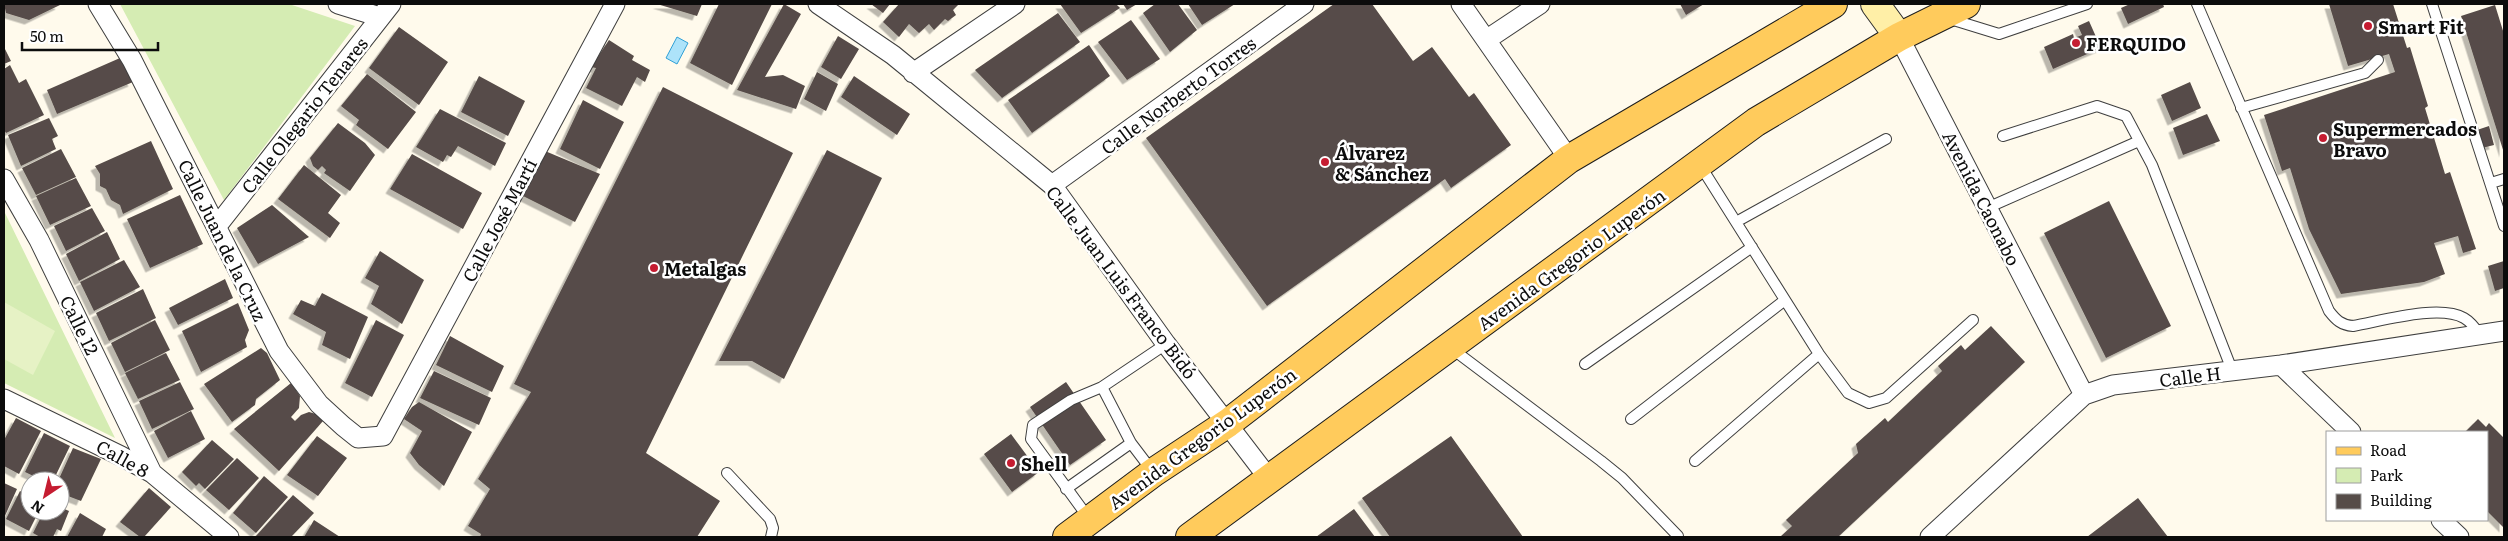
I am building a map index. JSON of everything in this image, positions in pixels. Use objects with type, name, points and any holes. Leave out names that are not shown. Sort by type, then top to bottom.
[{"type":"main road","name":"Avenida Gregorio Luperón","points":[[1067,537],[1154,472],[1228,423],[1569,159],[1833,4]]},
{"type":"main road","name":"Avenida Gregorio Luperón","points":[[1190,537],[1756,122],[1899,37],[1966,4]]},
{"type":"street","name":"Calle Juan de la Cruz","points":[[98,4],[132,60],[279,351],[319,404],[358,438],[383,436]]},
{"type":"street","points":[[338,4],[385,10]]},
{"type":"street","name":"Calle José Martí","points":[[383,436],[615,4]]},
{"type":"street","name":"Calle Juan Luis Franco Bidó","points":[[818,4],[893,55],[1052,185],[1166,344],[1270,480]]},
{"type":"street","points":[[913,73],[1015,4]]},
{"type":"street","name":"Calle Norberto Torres","points":[[1052,185],[1304,4]]},
{"type":"street","points":[[1460,4],[1569,159]]},
{"type":"street","points":[[1486,40],[1540,4]]},
{"type":"street","name":"Avenida Caonabo","points":[[1875,4],[1899,37],[2084,395]]},
{"type":"street","name":"Calle Olegario Tenares","points":[[217,226],[385,10]]},
{"type":"street","name":"Calle 12","points":[[4,180],[39,240],[152,473]]},
{"type":"street","name":"Calle H","points":[[1930,537],[2084,395],[2113,385],[2281,364],[2504,331]]},
{"type":"street","points":[[2281,364],[2349,431]]},
{"type":"street","name":"Calle 8","points":[[4,399],[152,473],[229,537]]},
{"type":"street","points":[[2442,521],[2459,537]]},
{"type":"lane","points":[[1942,16],[1999,34],[2087,4]]},
{"type":"lane","points":[[2197,4],[2329,311],[2336,320],[2344,325],[2353,326],[2438,312],[2464,318],[2472,324],[2480,335]]},
{"type":"lane","points":[[2432,4],[2504,226]]},
{"type":"lane","points":[[2241,108],[2365,73],[2378,60]]},
{"type":"lane","points":[[2003,136],[2097,106],[2126,116],[2152,165],[2232,370]]},
{"type":"lane","points":[[1736,222],[1886,139]]},
{"type":"lane","points":[[1987,208],[2140,141]]},
{"type":"lane","points":[[1700,164],[1819,354],[1848,393],[1869,403],[1886,398],[1973,320]]},
{"type":"lane","points":[[2491,183],[2504,178]]},
{"type":"lane","points":[[1585,364],[1752,247]]},
{"type":"lane","points":[[1631,419],[1786,300]]},
{"type":"lane","points":[[1090,521],[1031,439],[1033,425],[1071,400],[1102,388],[1166,344]]},
{"type":"lane","points":[[1450,348],[1602,461],[1622,478],[1678,536]]},
{"type":"lane","points":[[1695,461],[1819,354]]},
{"type":"lane","points":[[1102,388],[1131,444],[1154,472]]},
{"type":"lane","points":[[1066,489],[1131,444]]},
{"type":"lane","points":[[727,474],[770,519],[774,528],[771,537]]},
{"type":"green space","points":[[120,4],[289,4],[355,26],[224,200]]},
{"type":"green space","points":[[4,211],[6,215],[115,438],[4,383]]},
{"type":"green space","points":[[4,302],[55,331],[33,375],[4,359]]},
{"type":"water","points":[[677,37],[688,43],[677,64],[666,58]]},
{"type":"building","points":[[4,4],[60,5],[29,20],[6,13]]},
{"type":"building","points":[[657,4],[702,4],[697,16]]},
{"type":"building","points":[[719,4],[772,4],[732,85],[690,63]]},
{"type":"building","points":[[784,4],[801,14],[765,77],[783,75],[805,86],[796,109],[737,90]]},
{"type":"building","points":[[871,4],[890,4],[883,13]]},
{"type":"building","points":[[899,4],[959,4],[953,10],[956,15],[948,21],[945,19],[934,30],[929,24],[919,33],[909,24],[899,37],[883,22]]},
{"type":"building","points":[[1060,4],[1116,4],[1120,8],[1081,33]]},
{"type":"building","points":[[1123,4],[1137,4],[1127,10]]},
{"type":"building","points":[[1155,4],[1178,4],[1197,30],[1170,52],[1143,13]]},
{"type":"building","points":[[1188,4],[1235,4],[1202,25]]},
{"type":"building","name":"Álvarez & Sánchez","points":[[1334,4],[1372,4],[1413,61],[1432,47],[1469,97],[1474,93],[1511,145],[1451,188],[1445,179],[1267,306],[1146,138]]},
{"type":"building","points":[[1680,4],[1704,4],[1686,15]]},
{"type":"building","points":[[2130,4],[2163,4],[2164,7],[2128,24],[2121,8]]},
{"type":"building","points":[[2329,4],[2393,4],[2407,48],[2410,47],[2428,106],[2425,108],[2445,174],[2450,172],[2476,249],[2463,253],[2458,236],[2434,243],[2445,274],[2424,282],[2341,294],[2309,229],[2290,168],[2282,171],[2264,115],[2395,72],[2389,54],[2348,66]]},
{"type":"building","points":[[2495,5],[2504,34],[2504,153],[2461,16]]},
{"type":"building","points":[[1058,13],[1080,42],[1002,98],[975,70]]},
{"type":"building","points":[[1131,20],[1160,59],[1127,80],[1098,42]]},
{"type":"building","name":"FERQUIDO","points":[[2089,21],[2101,48],[2053,69],[2044,47],[2073,34],[2074,38],[2082,35],[2078,26]]},
{"type":"building","points":[[399,27],[448,62],[419,105],[369,68]]},
{"type":"building","points":[[838,36],[859,49],[841,79],[821,67]]},
{"type":"building","points":[[609,40],[634,56],[632,60],[650,70],[645,82],[637,77],[622,106],[586,88],[596,68],[591,67]]},
{"type":"building","points":[[1089,45],[1110,76],[1032,133],[1008,100]]},
{"type":"building","points":[[4,47],[11,61],[4,64]]},
{"type":"building","points":[[120,58],[133,82],[57,114],[47,90]]},
{"type":"building","points":[[10,65],[19,83],[26,79],[44,115],[6,133],[4,130],[4,69]]},
{"type":"building","points":[[817,72],[838,84],[826,111],[804,99]]},
{"type":"building","points":[[367,74],[416,112],[388,149],[356,125],[359,120],[341,106]]},
{"type":"building","points":[[479,76],[525,101],[508,136],[461,112]]},
{"type":"building","points":[[854,76],[910,114],[897,135],[841,97]]},
{"type":"building","points":[[2190,82],[2201,108],[2172,121],[2161,95]]},
{"type":"building","name":"Metalgas","points":[[663,87],[793,153],[646,453],[720,501],[697,537],[480,537],[481,534],[468,526],[490,489],[478,479],[531,392],[514,384]]},
{"type":"building","points":[[583,100],[624,122],[600,169],[560,149]]},
{"type":"building","points":[[440,109],[506,143],[495,166],[458,146],[451,157],[447,155],[443,162],[416,147]]},
{"type":"building","points":[[2207,114],[2220,141],[2183,155],[2173,128]]},
{"type":"building","points":[[49,118],[58,136],[52,139],[56,149],[21,166],[8,135]]},
{"type":"building","points":[[338,123],[365,143],[375,155],[350,191],[324,173],[326,170],[322,166],[318,170],[313,166],[310,158]]},
{"type":"building","points":[[2489,126],[2494,145],[2482,148],[2477,130]]},
{"type":"building","points":[[151,141],[173,189],[123,214],[120,205],[111,200],[106,189],[100,186],[100,174],[95,166]]},
{"type":"building","points":[[61,149],[76,177],[36,195],[22,168]]},
{"type":"building","points":[[827,150],[882,178],[784,379],[752,361],[719,361]]},
{"type":"building","points":[[545,151],[600,174],[575,222],[521,195]]},
{"type":"building","points":[[412,154],[482,193],[463,229],[390,189]]},
{"type":"building","points":[[304,165],[341,195],[328,213],[340,223],[330,238],[278,199]]},
{"type":"building","points":[[76,178],[91,206],[50,225],[36,196]]},
{"type":"building","points":[[180,195],[203,244],[150,268],[127,219]]},
{"type":"building","points":[[2109,201],[2171,326],[2106,358],[2044,233]]},
{"type":"building","points":[[272,205],[309,237],[258,264],[237,228]]},
{"type":"building","points":[[92,208],[105,231],[66,251],[54,226]]},
{"type":"building","points":[[107,232],[120,259],[79,281],[66,254]]},
{"type":"building","points":[[380,251],[424,280],[402,324],[371,304],[379,286],[365,278]]},
{"type":"building","points":[[124,260],[140,287],[94,311],[80,282]]},
{"type":"building","points":[[2504,261],[2504,288],[2495,291],[2488,266]]},
{"type":"building","points":[[225,279],[233,298],[178,325],[169,308]]},
{"type":"building","points":[[143,289],[156,318],[109,341],[96,313]]},
{"type":"building","points":[[322,293],[368,317],[350,359],[322,345],[326,332],[293,314],[301,300],[315,306]]},
{"type":"building","points":[[238,303],[249,330],[245,340],[247,347],[201,372],[182,331]]},
{"type":"building","points":[[155,320],[170,350],[125,372],[111,343]]},
{"type":"building","points":[[376,320],[404,335],[372,397],[345,383]]},
{"type":"building","points":[[1991,326],[2025,362],[1838,537],[1780,537],[1792,526],[1786,520],[1858,453],[1856,444],[1885,418],[1888,422],[1942,371],[1938,366],[1961,345],[1965,350]]},
{"type":"building","points":[[450,336],[504,366],[492,392],[436,365]]},
{"type":"building","points":[[261,348],[267,353],[280,380],[256,399],[255,405],[232,422],[204,384]]},
{"type":"building","points":[[166,353],[180,380],[138,399],[125,373]]},
{"type":"building","points":[[434,371],[491,398],[479,425],[420,398]]},
{"type":"building","points":[[180,382],[194,409],[152,429],[139,401]]},
{"type":"building","name":"Shell","points":[[1066,382],[1106,440],[1070,465],[1030,407]]},
{"type":"building","points":[[291,383],[300,396],[299,408],[291,417],[295,421],[301,415],[309,412],[316,414],[323,421],[279,471],[234,429]]},
{"type":"building","points":[[419,402],[472,432],[444,486],[419,465],[410,453],[422,431],[404,419],[412,407]]},
{"type":"building","points":[[191,411],[205,439],[168,458],[154,431]]},
{"type":"building","points":[[16,418],[41,431],[19,474],[4,466],[4,440]]},
{"type":"building","points":[[2478,419],[2486,427],[2489,423],[2504,438],[2504,528],[2488,512],[2488,431],[2466,431]]},
{"type":"building","points":[[44,433],[70,446],[58,471],[25,471]]},
{"type":"building","name":"Shell","points":[[1011,434],[1039,472],[1012,492],[984,454]]},
{"type":"building","points":[[317,436],[347,458],[318,496],[287,475]]},
{"type":"building","points":[[1451,436],[1523,537],[1390,537],[1362,498]]},
{"type":"building","points":[[212,440],[234,459],[205,489],[199,483],[196,486],[182,472]]},
{"type":"building","points":[[73,448],[101,459],[81,501],[70,497],[70,471],[63,471]]},
{"type":"building","points":[[237,458],[259,478],[229,510],[206,490]]},
{"type":"building","points":[[264,476],[288,497],[256,533],[233,513]]},
{"type":"building","points":[[4,483],[17,489],[4,518]]},
{"type":"building","points":[[149,488],[171,507],[144,537],[140,537],[120,522]]},
{"type":"building","points":[[20,491],[20,521],[34,521],[29,531],[6,519]]},
{"type":"building","points":[[293,495],[314,513],[291,537],[256,536]]},
{"type":"building","points":[[2138,498],[2168,537],[2087,537]]},
{"type":"building","points":[[1354,509],[1375,537],[1316,537]]},
{"type":"building","points":[[80,513],[106,529],[102,537],[67,537]]},
{"type":"building","points":[[314,520],[340,537],[304,537]]},
{"type":"building","points":[[39,521],[65,521],[61,531],[57,529],[53,537],[40,537],[33,533]]},
{"type":"place","name":"Smart Fit","points":[[2368,26]]},
{"type":"place","name":"FERQUIDO","points":[[2076,43]]},
{"type":"place","name":"Supermercados Bravo","points":[[2323,138]]},
{"type":"place","name":"Álvarez & Sánchez","points":[[1325,162]]},
{"type":"place","name":"Metalgas","points":[[654,268]]},
{"type":"place","name":"Shell","points":[[1011,463]]}]
